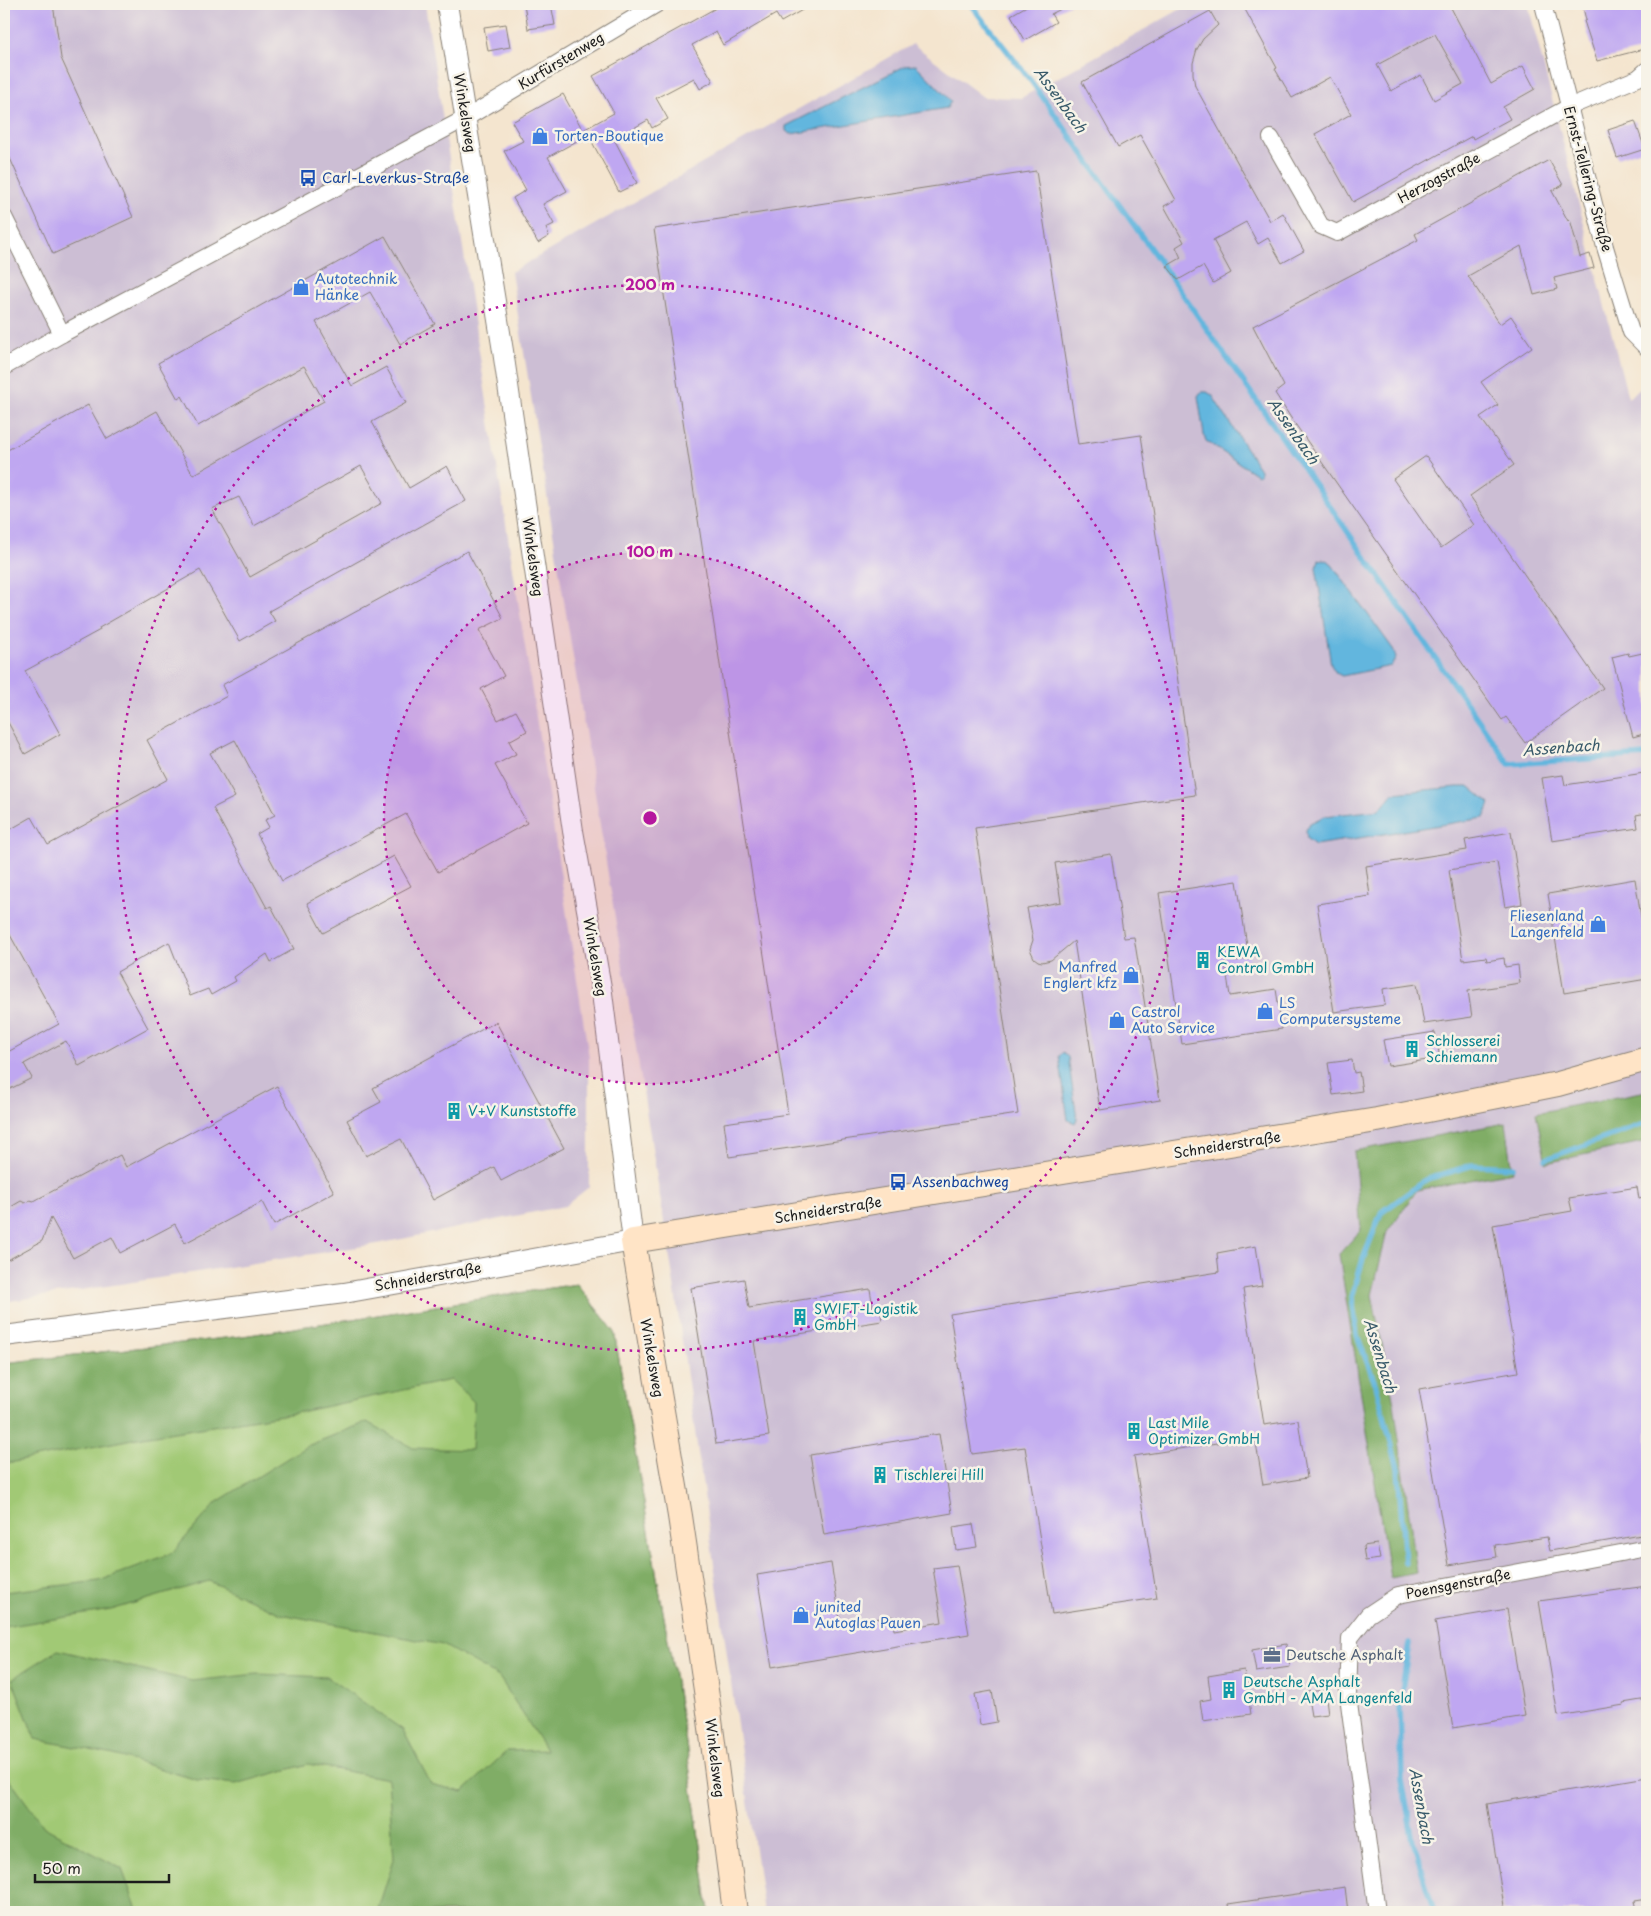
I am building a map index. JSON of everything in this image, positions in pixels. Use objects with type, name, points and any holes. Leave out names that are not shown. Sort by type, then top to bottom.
[{"type":"main road","name":"Schneiderstraße","points":[[633,1241],[1378,1120],[1558,1084],[1647,1060]]},
{"type":"main road","name":"Winkelsweg","points":[[633,1241],[682,1526],[708,1697],[735,1912]]},
{"type":"street","name":"Winkelsweg","points":[[447,4],[503,352],[573,831],[602,993],[633,1241]]},
{"type":"street","name":"Kurfürstenweg","points":[[466,118],[657,4]]},
{"type":"street","name":"Ernst-Tellering-Straße","points":[[1542,4],[1605,247],[1631,332],[1647,349]]},
{"type":"street","name":"Herzogstraße","points":[[1271,138],[1321,226],[1337,234],[1570,107],[1638,78],[1647,70]]},
{"type":"street","points":[[4,367],[62,334],[466,118]]},
{"type":"street","points":[[4,217],[62,334]]},
{"type":"street","name":"Schneiderstraße","points":[[4,1336],[344,1293],[633,1241]]},
{"type":"street","name":"Poensgenstraße","points":[[1377,1912],[1348,1696],[1350,1638],[1368,1615],[1398,1595],[1647,1548]]},
{"type":"shaded area","points":[[4,4],[425,4],[589,1057],[589,1187],[565,1206],[377,1244],[4,1302]]},
{"type":"shaded area","points":[[1190,4],[1528,4],[1628,398],[1647,384],[1647,1912],[764,1912],[672,1271],[511,272],[913,44],[983,97],[1021,98]]},
{"type":"green space","points":[[1647,1091],[1647,1141],[1546,1163],[1536,1113]]},
{"type":"green space","points":[[1506,1123],[1513,1172],[1417,1190],[1387,1232],[1372,1295],[1394,1403],[1417,1573],[1390,1578],[1339,1254],[1361,1230],[1354,1151]]},
{"type":"green space","points":[[577,1284],[614,1331],[686,1743],[709,1912],[4,1912],[4,1363],[243,1336]]},
{"type":"green space","points":[[577,1284],[614,1331],[686,1743],[709,1912],[377,1912],[394,1859],[388,1779],[308,1764],[236,1784],[197,1780],[114,1755],[35,1739],[12,1679],[58,1650],[192,1681],[257,1674],[327,1677],[403,1730],[431,1784],[463,1792],[507,1751],[546,1750],[499,1677],[443,1645],[281,1614],[209,1581],[111,1610],[4,1627],[4,1592],[99,1581],[172,1553],[217,1502],[307,1446],[367,1422],[413,1448],[472,1450],[474,1402],[451,1380],[295,1413],[143,1437],[4,1464],[4,1363],[243,1336]]},
{"type":"green space","points":[[4,1772],[44,1827],[122,1869],[138,1912],[4,1912]]},
{"type":"water","points":[[916,65],[951,101],[947,108],[791,134],[786,131],[786,126],[905,66]]},
{"type":"water","points":[[1201,392],[1207,392],[1212,395],[1260,470],[1260,474],[1257,475],[1206,441],[1198,396]]},
{"type":"water","points":[[1323,559],[1330,562],[1393,649],[1396,658],[1391,666],[1342,676],[1336,673],[1331,665],[1316,567],[1319,560]]},
{"type":"water","points":[[1470,787],[1490,804],[1484,818],[1315,845],[1307,839],[1306,830],[1310,823],[1325,816],[1379,810],[1393,793]]},
{"type":"water","points":[[1063,1052],[1068,1057],[1077,1119],[1075,1123],[1068,1120],[1059,1056]]},
{"type":"building","points":[[4,4],[53,4],[61,58],[133,217],[53,254],[4,145]]},
{"type":"building","points":[[524,4],[551,4],[555,25],[528,29]]},
{"type":"building","points":[[723,4],[813,4],[781,22],[776,14],[723,45],[716,32],[692,45],[713,81],[700,89],[694,78],[656,98],[668,119],[652,128],[648,120],[614,139],[637,183],[619,192],[585,129],[614,113],[593,76]]},
{"type":"building","points":[[1030,4],[1071,4],[1051,14],[1056,22],[1025,40],[1011,15]]},
{"type":"building","points":[[1242,4],[1449,4],[1491,84],[1523,66],[1535,89],[1503,107],[1510,119],[1473,139],[1472,136],[1353,202],[1315,134],[1351,114],[1330,77],[1292,98],[1275,69],[1277,68]],"holes":[[[1435,34],[1463,84],[1434,100],[1421,75],[1391,91],[1377,65]]]},
{"type":"building","points":[[1582,4],[1647,4],[1647,46],[1644,49],[1597,61],[1584,21],[1586,20]]},
{"type":"building","points":[[1210,11],[1218,25],[1203,39],[1197,49],[1193,63],[1195,86],[1270,221],[1283,213],[1304,251],[1282,263],[1268,238],[1258,244],[1246,222],[1213,240],[1231,273],[1213,283],[1203,266],[1178,280],[1167,266],[1181,258],[1176,247],[1184,242],[1164,206],[1176,200],[1140,135],[1118,147],[1082,82]]},
{"type":"building","points":[[506,24],[510,47],[488,51],[484,27]]},
{"type":"building","points":[[563,94],[586,136],[548,157],[567,191],[543,204],[554,224],[546,228],[549,236],[538,243],[513,198],[526,190],[504,151],[523,141],[512,122]]},
{"type":"building","points":[[1635,121],[1645,149],[1617,158],[1608,130]]},
{"type":"building","points":[[1549,160],[1563,185],[1552,191],[1568,221],[1570,219],[1580,257],[1590,254],[1594,268],[1554,278],[1557,289],[1534,295],[1521,246],[1468,276],[1500,324],[1511,316],[1532,347],[1481,382],[1498,405],[1480,417],[1514,465],[1470,496],[1603,688],[1525,743],[1506,717],[1502,720],[1291,418],[1275,393],[1284,386],[1253,326],[1418,240],[1415,234]],"holes":[[[1426,456],[1474,525],[1441,548],[1393,479]]]},
{"type":"building","points":[[1036,171],[1078,444],[1141,435],[1195,795],[975,828],[1018,1114],[729,1157],[724,1123],[788,1114],[654,229]]},
{"type":"building","points":[[385,236],[435,324],[400,344],[370,292],[316,322],[352,386],[386,367],[406,403],[372,422],[409,488],[447,466],[466,501],[269,611],[275,621],[240,641],[200,570],[99,628],[100,630],[25,671],[60,734],[25,754],[4,715],[4,452],[88,405],[107,439],[157,411],[193,475],[324,401],[304,366],[198,426],[182,396],[178,399],[158,363]],"holes":[[[361,466],[382,503],[250,577],[212,509],[239,497],[254,526]]]},
{"type":"building","points":[[467,551],[503,618],[479,630],[504,676],[481,689],[498,720],[516,711],[527,731],[509,741],[516,754],[495,765],[527,823],[438,872],[406,814],[282,881],[257,834],[269,827],[265,820],[275,815],[235,740],[210,753],[235,797],[213,808],[267,908],[271,906],[294,949],[271,962],[267,954],[234,977],[236,981],[211,995],[208,989],[190,996],[169,942],[117,972],[148,1028],[79,1066],[66,1041],[24,1064],[32,1078],[8,1090],[4,1082],[4,1054],[59,1024],[4,924],[4,833],[32,817],[48,845],[168,779],[147,740],[227,696],[222,685]]},
{"type":"building","points":[[1647,652],[1647,733],[1633,737],[1612,657],[1628,653],[1629,656]]},
{"type":"building","points":[[1644,773],[1645,780],[1647,779],[1647,813],[1636,815],[1638,828],[1552,841],[1542,778],[1563,775],[1565,785]]},
{"type":"building","points":[[1511,832],[1522,904],[1505,907],[1497,862],[1449,870],[1463,960],[1486,957],[1487,961],[1504,958],[1505,967],[1518,965],[1520,983],[1468,991],[1472,1017],[1424,1024],[1417,984],[1383,989],[1385,1005],[1334,1012],[1317,904],[1370,896],[1366,866],[1467,850],[1465,840]]},
{"type":"building","name":"Castrol Auto Service","points":[[1111,854],[1124,938],[1134,937],[1160,1100],[1100,1110],[1074,941],[1051,960],[1038,961],[1034,958],[1030,949],[1033,940],[1027,908],[1061,902],[1055,863]]},
{"type":"building","points":[[394,856],[411,886],[323,933],[307,903]]},
{"type":"building","name":"Fliesenland Langenfeld","points":[[1635,879],[1647,954],[1647,979],[1564,993],[1548,894]]},
{"type":"building","name":"KEWA Control GmbH","points":[[1237,881],[1249,959],[1225,962],[1230,996],[1276,989],[1282,1029],[1182,1044],[1159,893]]},
{"type":"building","name":"V+V Kunststoffe","points":[[496,1022],[564,1148],[501,1181],[494,1167],[433,1200],[401,1139],[366,1156],[347,1120],[381,1102],[373,1088]]},
{"type":"building","name":"Schlosserei Schiemann","points":[[1435,1032],[1440,1058],[1388,1066],[1383,1040]]},
{"type":"building","points":[[1352,1060],[1354,1073],[1359,1072],[1362,1091],[1333,1095],[1328,1063]]},
{"type":"building","points":[[277,1086],[334,1192],[274,1225],[262,1202],[185,1243],[175,1224],[120,1253],[112,1237],[73,1258],[51,1218],[42,1241],[4,1262],[4,1211],[21,1201],[25,1203],[30,1200],[34,1201],[120,1155],[126,1167]]},
{"type":"building","points":[[1637,1187],[1639,1199],[1647,1197],[1647,1534],[1550,1551],[1547,1537],[1495,1545],[1497,1557],[1449,1565],[1419,1389],[1518,1372],[1493,1225],[1572,1211],[1569,1198]]},
{"type":"building","name":"Last Mile Optimizer GmbH","points":[[1256,1246],[1262,1286],[1243,1289],[1264,1425],[1298,1420],[1307,1478],[1263,1485],[1255,1437],[1134,1456],[1157,1598],[1052,1614],[1025,1447],[972,1454],[950,1314],[1219,1272],[1217,1253]]},
{"type":"building","points":[[744,1279],[749,1308],[870,1289],[873,1307],[880,1306],[882,1321],[754,1341],[769,1436],[716,1444],[691,1288]]},
{"type":"building","name":"Tischlerei Hill","points":[[939,1434],[952,1513],[824,1535],[810,1455]]},
{"type":"building","points":[[973,1524],[977,1547],[956,1550],[953,1527]]},
{"type":"building","points":[[1377,1544],[1380,1559],[1365,1561],[1363,1546]]},
{"type":"building","name":"junited Autoglas Pauen","points":[[831,1563],[841,1625],[892,1616],[894,1630],[942,1622],[933,1568],[957,1565],[969,1634],[772,1667],[757,1575]]},
{"type":"building","points":[[1647,1586],[1647,1699],[1623,1703],[1624,1705],[1558,1716],[1539,1601]]},
{"type":"building","points":[[1507,1609],[1525,1716],[1453,1728],[1435,1621]]},
{"type":"building","points":[[1286,1644],[1290,1667],[1256,1672],[1252,1650]]},
{"type":"building","name":"Deutsche Asphalt GmbH - AMA Langenfeld","points":[[1244,1670],[1251,1714],[1203,1721],[1200,1701],[1211,1699],[1208,1676]]},
{"type":"building","points":[[1325,1690],[1328,1714],[1311,1716],[1307,1692]]},
{"type":"building","points":[[992,1691],[997,1722],[980,1725],[975,1694]]},
{"type":"building","points":[[1647,1777],[1647,1899],[1634,1901],[1636,1912],[1505,1912],[1487,1804]]},
{"type":"building","points":[[1345,1887],[1348,1912],[1229,1912],[1228,1904]]},
{"type":"waterway","name":"Assenbach","points":[[970,4],[1031,81],[1158,259],[1509,764],[1647,755]]},
{"type":"waterway","name":"Assenbach","points":[[1546,1159],[1647,1123]]},
{"type":"waterway","name":"Assenbach","points":[[1405,1563],[1398,1468],[1376,1386],[1357,1335],[1352,1297],[1363,1259],[1381,1213],[1427,1179],[1473,1165],[1513,1167]]},
{"type":"waterway","name":"Assenbach","points":[[1409,1643],[1400,1704],[1402,1780],[1413,1841],[1434,1912]]},
{"type":"place","name":"Torten-Boutique","points":[[540,136]]},
{"type":"place","name":"Carl-Leverkus-Straße","points":[[308,178]]},
{"type":"place","name":"Autotechnik Hänke","points":[[301,287]]},
{"type":"place","name":"Fliesenland Langenfeld","points":[[1598,924]]},
{"type":"place","name":"KEWA Control GmbH","points":[[1203,960]]},
{"type":"place","name":"Manfred Englert kfz","points":[[1131,975]]},
{"type":"place","name":"LS Computersysteme","points":[[1265,1011]]},
{"type":"place","name":"Castrol Auto Service","points":[[1117,1020]]},
{"type":"place","name":"Schlosserei Schiemann","points":[[1412,1049]]},
{"type":"place","name":"V+V Kunststoffe","points":[[454,1111]]},
{"type":"place","name":"Assenbachweg","points":[[898,1182]]},
{"type":"place","name":"SWIFT-Logistik GmbH","points":[[800,1317]]},
{"type":"place","name":"Last Mile Optimizer GmbH","points":[[1134,1431]]},
{"type":"place","name":"Tischlerei Hill","points":[[880,1475]]},
{"type":"place","name":"junited Autoglas Pauen","points":[[801,1615]]},
{"type":"place","name":"Deutsche Asphalt","points":[[1272,1655]]},
{"type":"place","name":"Deutsche Asphalt GmbH - AMA Langenfeld","points":[[1229,1690]]}]
